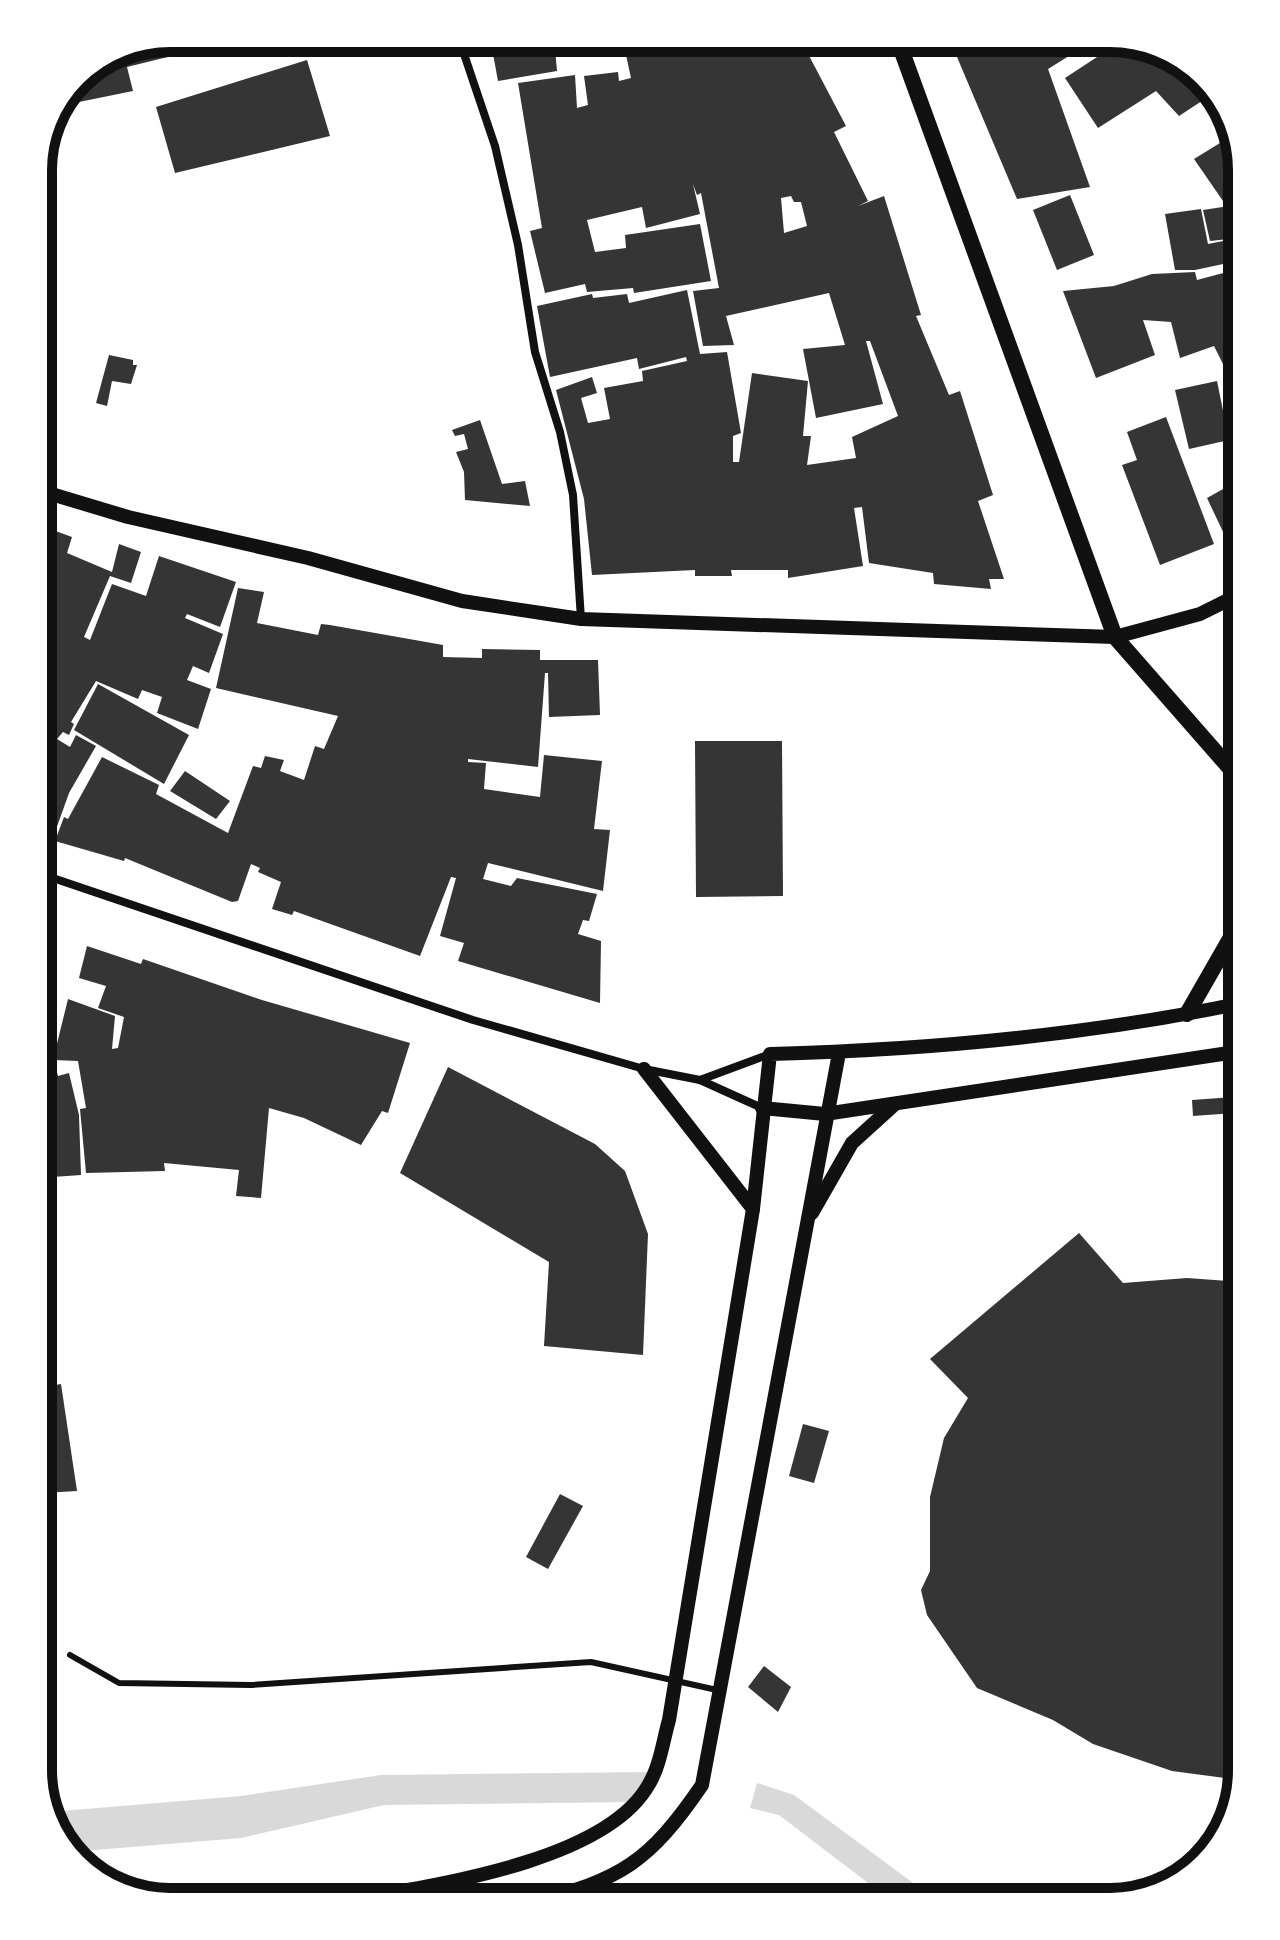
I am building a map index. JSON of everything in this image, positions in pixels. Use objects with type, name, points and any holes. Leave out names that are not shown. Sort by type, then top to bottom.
[{"type":"main road","points":[[902,52],[1115,637],[1228,766]]},
{"type":"main road","points":[[1187,1014],[1228,942]]},
{"type":"street","points":[[460,52],[464,54],[495,146],[518,245],[535,352],[560,432],[573,495],[581,619]]},
{"type":"street","points":[[464,54],[468,52]]},
{"type":"street","points":[[52,494],[128,517],[308,558],[462,601],[581,619],[1115,637],[1200,614],[1228,600]]},
{"type":"street","points":[[52,878],[473,1020],[644,1069],[700,1080],[762,1108],[825,1114],[1228,1053]]},
{"type":"street","points":[[700,1080],[770,1054],[839,1053],[1100,1028],[1228,1006]]},
{"type":"street","points":[[585,1888],[625,1870],[670,1833],[702,1785],[825,1114],[839,1053]]},
{"type":"street","points":[[413,1888],[546,1855],[601,1833],[636,1802],[650,1783],[669,1720],[753,1209],[770,1054]]},
{"type":"street","points":[[644,1069],[753,1209]]},
{"type":"street","points":[[806,1224],[852,1143],[895,1104]]},
{"type":"lane","points":[[70,1655],[119,1683],[251,1685],[591,1662],[721,1691]]},
{"type":"shaded area","points":[[654,1772],[636,1802],[384,1805],[241,1838],[83,1851],[60,1811],[241,1796],[381,1775]]},
{"type":"shaded area","points":[[757,1783],[794,1795],[920,1888],[875,1888],[779,1815],[750,1808]]},
{"type":"building","points":[[188,52],[127,67],[133,91],[73,103],[92,81],[132,58]]},
{"type":"building","points":[[493,52],[555,52],[557,71],[498,81]]},
{"type":"building","points":[[606,52],[807,52],[846,126],[834,132],[868,201],[858,206],[884,196],[921,315],[916,316],[949,395],[960,391],[993,495],[978,501],[1004,579],[989,579],[991,589],[934,584],[933,573],[869,563],[862,507],[854,508],[863,566],[788,578],[788,570],[731,570],[732,576],[695,576],[695,570],[592,575],[584,499],[556,390],[592,377],[597,393],[581,398],[588,423],[610,419],[604,388],[643,381],[642,371],[687,361],[686,357],[639,369],[637,358],[550,377],[537,306],[592,294],[593,298],[627,294],[629,303],[687,290],[700,354],[727,352],[741,433],[733,436],[733,462],[739,462],[752,373],[808,381],[803,436],[811,436],[807,465],[856,458],[852,437],[898,416],[870,341],[866,341],[883,404],[816,418],[803,349],[845,345],[829,293],[726,316],[734,345],[703,346],[693,291],[719,288],[701,193],[697,195],[693,184],[700,214],[646,228],[642,207],[587,220],[595,252],[626,248],[625,235],[700,224],[711,281],[634,293],[633,288],[587,292],[585,284],[545,293],[530,231],[542,228],[518,83],[575,75],[577,108],[588,105],[584,76],[618,72],[619,81],[631,78],[626,55],[607,56]],"holes":[[[791,196],[794,202],[801,202],[807,226],[784,233],[781,198]]]},
{"type":"building","points":[[955,52],[1075,52],[1048,69],[1090,187],[1017,199]]},
{"type":"building","points":[[1105,52],[1133,54],[1176,72],[1204,99],[1179,116],[1156,91],[1098,128],[1065,78]]},
{"type":"building","points":[[307,60],[330,136],[175,173],[156,107]]},
{"type":"building","points":[[1224,140],[1228,202],[1223,201],[1194,159]]},
{"type":"building","points":[[1070,195],[1094,255],[1057,270],[1033,210]]},
{"type":"building","points":[[1228,206],[1228,239],[1210,241],[1203,210]]},
{"type":"building","points":[[1201,209],[1208,244],[1228,240],[1228,263],[1195,270],[1175,270],[1165,214]]},
{"type":"building","points":[[1195,272],[1197,280],[1228,272],[1228,374],[1214,346],[1180,358],[1171,322],[1143,320],[1155,355],[1096,378],[1063,291],[1114,286],[1152,274]]},
{"type":"building","points":[[109,355],[133,360],[133,365],[137,365],[131,384],[112,381],[107,406],[96,403]]},
{"type":"building","points":[[1217,381],[1228,440],[1189,449],[1175,390]]},
{"type":"building","points":[[1166,417],[1214,544],[1160,565],[1122,465],[1137,460],[1127,432]]},
{"type":"building","points":[[480,420],[502,484],[525,481],[530,506],[465,500],[464,472],[456,452],[468,449],[464,434],[455,436],[452,430]]},
{"type":"building","points":[[1228,486],[1228,534],[1225,536],[1207,498]]},
{"type":"building","points":[[52,530],[72,537],[67,553],[112,572],[119,544],[141,552],[131,583],[110,576],[84,637],[90,640],[112,584],[146,596],[159,556],[236,582],[220,627],[187,614],[185,618],[223,634],[209,673],[193,666],[187,680],[211,689],[198,729],[157,713],[162,697],[142,690],[138,699],[96,681],[71,722],[74,724],[69,735],[63,732],[57,739],[70,747],[76,735],[96,746],[69,793],[54,835]]},
{"type":"building","points":[[238,588],[264,592],[257,623],[318,635],[321,624],[330,625],[443,645],[443,657],[482,658],[482,649],[540,650],[540,660],[598,660],[600,715],[549,717],[548,673],[545,673],[538,767],[468,759],[468,762],[486,763],[484,789],[540,797],[544,755],[602,761],[594,829],[610,830],[603,891],[488,863],[483,879],[511,886],[517,878],[597,894],[589,921],[583,920],[578,934],[601,941],[600,1003],[458,961],[464,943],[440,936],[456,878],[451,877],[420,956],[294,911],[292,915],[272,909],[281,882],[258,872],[260,868],[251,864],[238,901],[232,902],[125,858],[124,861],[55,841],[64,817],[68,819],[102,757],[159,785],[156,794],[228,833],[253,766],[261,768],[265,756],[284,760],[280,771],[304,780],[315,746],[324,749],[338,716],[216,688]]},
{"type":"building","points":[[98,684],[189,735],[164,784],[74,730]]},
{"type":"building","points":[[695,741],[782,741],[783,896],[696,897]]},
{"type":"building","points":[[185,771],[230,801],[216,819],[170,791]]},
{"type":"building","points":[[87,946],[141,964],[143,959],[262,1000],[410,1043],[388,1113],[382,1111],[361,1145],[304,1118],[269,1108],[261,1198],[236,1196],[239,1170],[164,1163],[165,1171],[86,1173],[80,1109],[86,1108],[78,1061],[53,1060],[68,999],[115,1016],[112,1049],[118,1048],[124,1017],[98,1008],[106,986],[79,978]]},
{"type":"building","points":[[52,1063],[58,1076],[69,1073],[79,1115],[81,1175],[52,1177]]},
{"type":"building","points":[[448,1067],[595,1144],[625,1171],[648,1234],[643,1355],[544,1346],[549,1262],[400,1173]]},
{"type":"building","points":[[1228,1097],[1228,1114],[1193,1116],[1192,1100]]},
{"type":"building","points":[[1079,1233],[1123,1283],[1187,1278],[1228,1281],[1227,1778],[1172,1771],[1093,1744],[1053,1720],[977,1688],[927,1615],[921,1590],[930,1571],[930,1497],[944,1438],[968,1398],[930,1359]]},
{"type":"building","points":[[61,1384],[77,1491],[52,1492],[52,1386]]},
{"type":"building","points":[[803,1424],[829,1431],[814,1483],[789,1476]]},
{"type":"building","points":[[560,1494],[583,1506],[548,1569],[526,1557]]},
{"type":"building","points":[[764,1666],[791,1687],[778,1712],[748,1687]]}]
